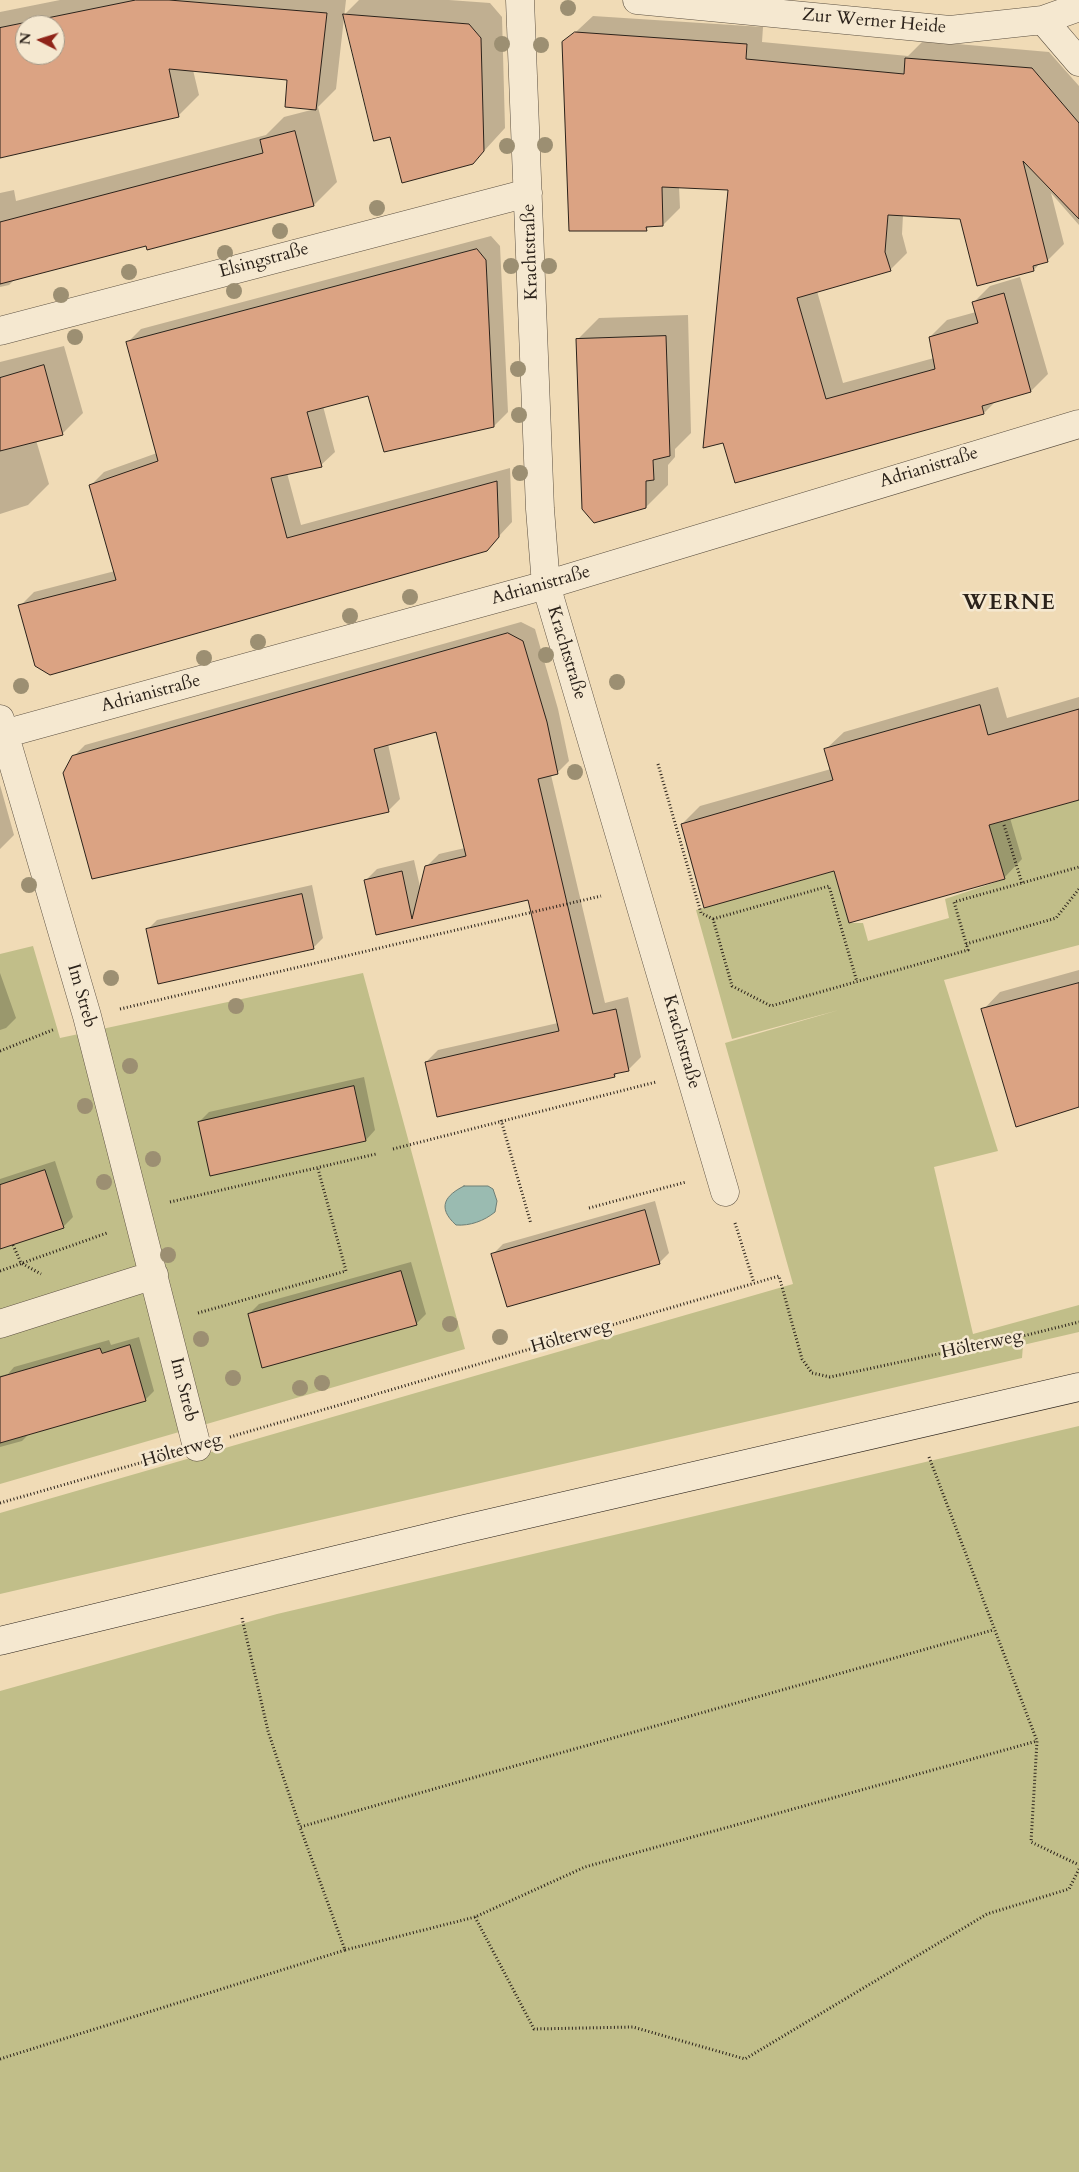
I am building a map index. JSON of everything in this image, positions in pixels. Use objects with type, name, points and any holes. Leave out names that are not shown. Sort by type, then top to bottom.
[{"type":"street","name":"Krachtstraße","points":[[520,0],[540,509],[546,586],[725,1192]]},
{"type":"street","name":"Zur Werner Heide","points":[[636,0],[950,30],[1043,20],[1079,7]]},
{"type":"street","points":[[1043,20],[1079,62]]},
{"type":"street","name":"Elsingstraße","points":[[0,331],[528,192]]},
{"type":"street","name":"Adrianistraße","points":[[1,730],[546,586],[1079,424]]},
{"type":"street","name":"Im Streb","points":[[1,730],[87,1016],[197,1447]]},
{"type":"street","points":[[0,1324],[154,1275]]},
{"type":"street","points":[[0,1641],[234,1584],[1079,1387]]},
{"type":"path","points":[[658,764],[701,912],[712,919],[732,986],[771,1006],[968,950],[954,902],[1078,867],[1079,873]]},
{"type":"path","points":[[1004,826],[1022,883]]},
{"type":"path","points":[[712,919],[829,886],[858,982]]},
{"type":"path","points":[[0,1051],[87,1016],[635,888]]},
{"type":"path","points":[[966,944],[1056,918],[1079,889]]},
{"type":"path","points":[[393,1149],[501,1120],[690,1074]]},
{"type":"path","points":[[501,1120],[532,1224]]},
{"type":"path","points":[[0,1271],[139,1215],[376,1154]]},
{"type":"path","points":[[166,1323],[346,1271],[318,1169]]},
{"type":"path","points":[[589,1208],[688,1182],[690,1189]]},
{"type":"path","points":[[725,1192],[754,1283]]},
{"type":"path","name":"Hölterweg","points":[[0,1503],[779,1276],[802,1359],[812,1373],[830,1377],[1079,1322]]},
{"type":"path","points":[[917,1424],[993,1630],[1037,1741],[1031,1842],[1079,1865]]},
{"type":"path","points":[[234,1584],[268,1731],[300,1827],[345,1950]]},
{"type":"path","points":[[300,1827],[993,1630]]},
{"type":"path","points":[[0,2059],[345,1950],[475,1917],[585,1867],[1037,1741]]},
{"type":"path","points":[[475,1917],[534,2029],[633,2027],[745,2059],[987,1914],[1069,1889],[1079,1869]]},
{"type":"shaded area","points":[[1079,800],[1079,945],[944,980],[998,1151],[934,1167],[973,1334],[1079,1305],[1079,1332],[1023,1345],[1022,1358],[0,1594],[0,1513],[793,1284],[725,1043],[839,1010],[732,1039],[696,910],[834,871],[849,923],[863,923],[868,941],[949,918],[945,899],[1005,879],[989,825]]},
{"type":"shaded area","points":[[33,946],[60,1038],[363,973],[465,1349],[0,1484],[0,954]]},
{"type":"shaded area","points":[[1079,1426],[1079,2172],[0,2172],[0,1691],[277,1614]]},
{"type":"water","points":[[464,1186],[488,1186],[493,1189],[497,1201],[495,1212],[477,1222],[456,1225],[446,1213],[446,1202],[452,1193]]},
{"type":"building","points":[[136,0],[169,0],[327,13],[316,110],[285,107],[287,80],[169,69],[179,117],[0,158],[0,28],[15,25],[15,65],[65,65],[65,15],[63,15]]},
{"type":"building","points":[[343,14],[469,24],[481,38],[484,151],[473,164],[402,183],[390,137],[374,141]]},
{"type":"building","points":[[575,32],[747,44],[746,59],[904,74],[905,58],[1032,68],[1079,123],[1079,219],[1023,161],[1048,262],[1033,266],[1034,271],[977,286],[960,219],[888,215],[885,252],[891,271],[797,298],[826,399],[935,369],[929,337],[978,323],[972,302],[1004,293],[1031,392],[982,406],[984,414],[735,483],[723,443],[703,448],[728,190],[662,187],[663,226],[646,227],[647,231],[569,231],[562,42]]},
{"type":"building","points":[[295,131],[314,206],[147,250],[146,246],[0,284],[0,222],[263,153],[260,140]]},
{"type":"building","points":[[477,249],[486,260],[494,427],[384,452],[368,396],[307,412],[322,467],[271,478],[287,538],[497,481],[499,537],[487,551],[50,675],[35,666],[18,605],[116,580],[89,485],[158,461],[126,342]]},
{"type":"building","points":[[666,336],[670,456],[653,460],[654,480],[646,481],[646,508],[594,523],[582,509],[576,339]]},
{"type":"building","points":[[44,365],[63,435],[0,451],[0,378]]},
{"type":"building","points":[[508,633],[523,641],[547,722],[558,774],[538,779],[593,1014],[616,1009],[629,1071],[614,1074],[615,1077],[437,1117],[425,1062],[559,1031],[528,900],[376,935],[364,880],[402,871],[412,919],[425,866],[466,856],[436,732],[374,749],[389,812],[92,879],[63,773],[72,756]]},
{"type":"building","points":[[980,705],[988,735],[1079,709],[1079,800],[989,825],[1005,879],[849,923],[834,871],[704,908],[681,824],[833,780],[824,749]]},
{"type":"building","points":[[302,894],[314,949],[158,984],[146,929]]},
{"type":"building","points":[[1079,983],[1079,1107],[1016,1127],[981,1009]]},
{"type":"building","points":[[354,1086],[366,1141],[210,1176],[198,1122]]},
{"type":"building","points":[[45,1170],[64,1228],[0,1249],[0,1185]]},
{"type":"building","points":[[645,1210],[660,1264],[507,1307],[491,1254]]},
{"type":"building","points":[[401,1271],[417,1325],[262,1368],[248,1314]]},
{"type":"building","points":[[130,1345],[146,1401],[0,1443],[0,1377],[100,1348],[102,1353]]},
{"type":"district","name":"WERNE","points":[[1009,604]]}]
